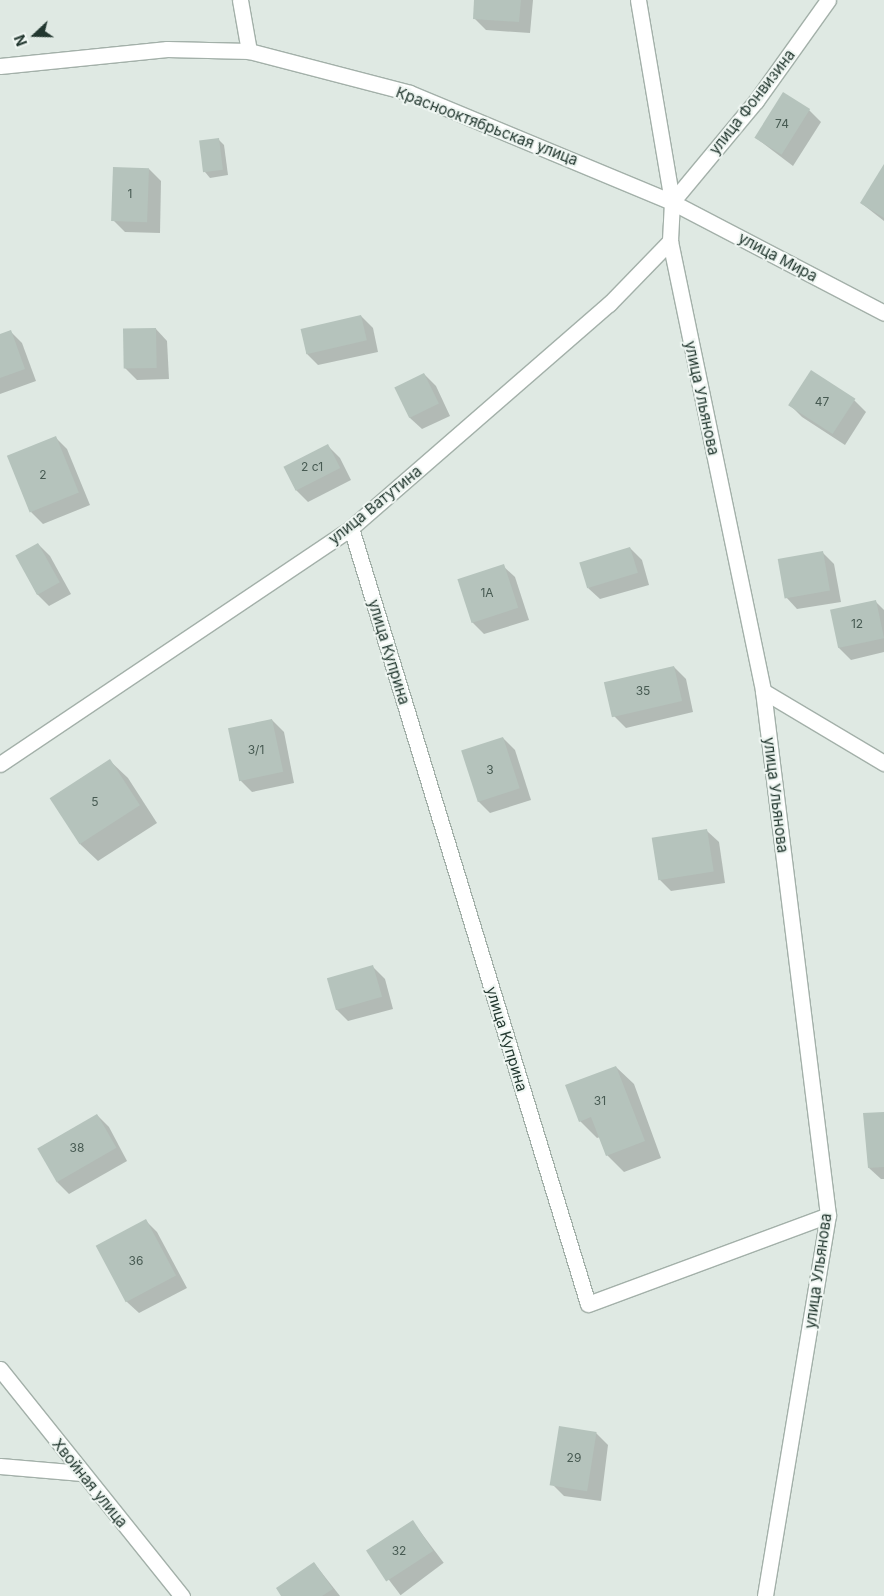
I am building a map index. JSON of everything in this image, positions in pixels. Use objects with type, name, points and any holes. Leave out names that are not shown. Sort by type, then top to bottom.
[{"type":"street","points":[[240,0],[249,51]]},
{"type":"street","name":"улица Ульянова","points":[[638,0],[672,202],[670,241],[763,692],[828,1215],[766,1596]]},
{"type":"street","name":"улица Фонвизина","points":[[672,202],[756,101],[828,0]]},
{"type":"street","name":"Краснооктябрьская улица","points":[[0,66],[167,49],[249,51],[410,93],[672,202]]},
{"type":"street","name":"улица Мира","points":[[672,202],[884,313]]},
{"type":"street","name":"улица Ватутина","points":[[0,764],[351,528],[609,304],[670,241]]},
{"type":"street","name":"улица Куприна","points":[[351,528],[588,1304],[828,1215]]},
{"type":"street","points":[[763,692],[884,763]]},
{"type":"street","name":"Хвойная улица","points":[[0,1368],[182,1596]]},
{"type":"street","points":[[0,1466],[82,1473]]},
{"type":"building","points":[[474,0],[521,0],[519,22],[473,19]]},
{"type":"building","points":[[783,92],[810,109],[782,155],[754,138]]},
{"type":"building","points":[[219,138],[223,170],[203,172],[199,140]]},
{"type":"building","points":[[884,164],[884,218],[860,203]]},
{"type":"building","points":[[113,167],[149,168],[147,222],[111,221]]},
{"type":"building","points":[[361,315],[367,340],[306,354],[301,329]]},
{"type":"building","points":[[156,328],[157,368],[124,369],[123,329]]},
{"type":"building","points":[[11,330],[25,369],[0,378],[0,334]]},
{"type":"building","points":[[811,370],[855,399],[833,434],[788,405]]},
{"type":"building","points":[[424,373],[439,404],[409,418],[394,387]]},
{"type":"building","points":[[56,436],[79,493],[30,512],[7,456]]},
{"type":"building","points":[[328,444],[340,468],[296,491],[283,467]]},
{"type":"building","points":[[38,543],[60,582],[37,595],[15,556]]},
{"type":"building","points":[[630,547],[638,573],[587,588],[579,562]]},
{"type":"building","points":[[823,551],[830,590],[785,598],[778,559]]},
{"type":"building","points":[[504,564],[518,608],[472,623],[457,579]]},
{"type":"building","points":[[876,600],[884,638],[838,648],[830,610]]},
{"type":"building","points":[[674,666],[682,701],[612,717],[604,682]]},
{"type":"building","points":[[272,719],[283,772],[239,781],[228,728]]},
{"type":"building","points":[[503,737],[520,788],[478,802],[461,751]]},
{"type":"building","points":[[110,759],[140,805],[80,844],[50,798]]},
{"type":"building","points":[[707,829],[714,871],[658,880],[652,838]]},
{"type":"building","points":[[373,965],[382,997],[336,1010],[327,978]]},
{"type":"building","points":[[616,1066],[645,1141],[606,1156],[591,1117],[579,1122],[565,1085]]},
{"type":"building","points":[[884,1112],[884,1167],[868,1168],[863,1113]]},
{"type":"building","points":[[97,1114],[116,1148],[57,1182],[37,1148]]},
{"type":"building","points":[[146,1219],[176,1276],[126,1302],[96,1246]]},
{"type":"building","points":[[559,1426],[597,1432],[587,1491],[550,1485]]},
{"type":"building","points":[[413,1520],[433,1551],[386,1582],[366,1550]]},
{"type":"building","points":[[314,1562],[333,1589],[322,1596],[281,1596],[276,1588]]}]
